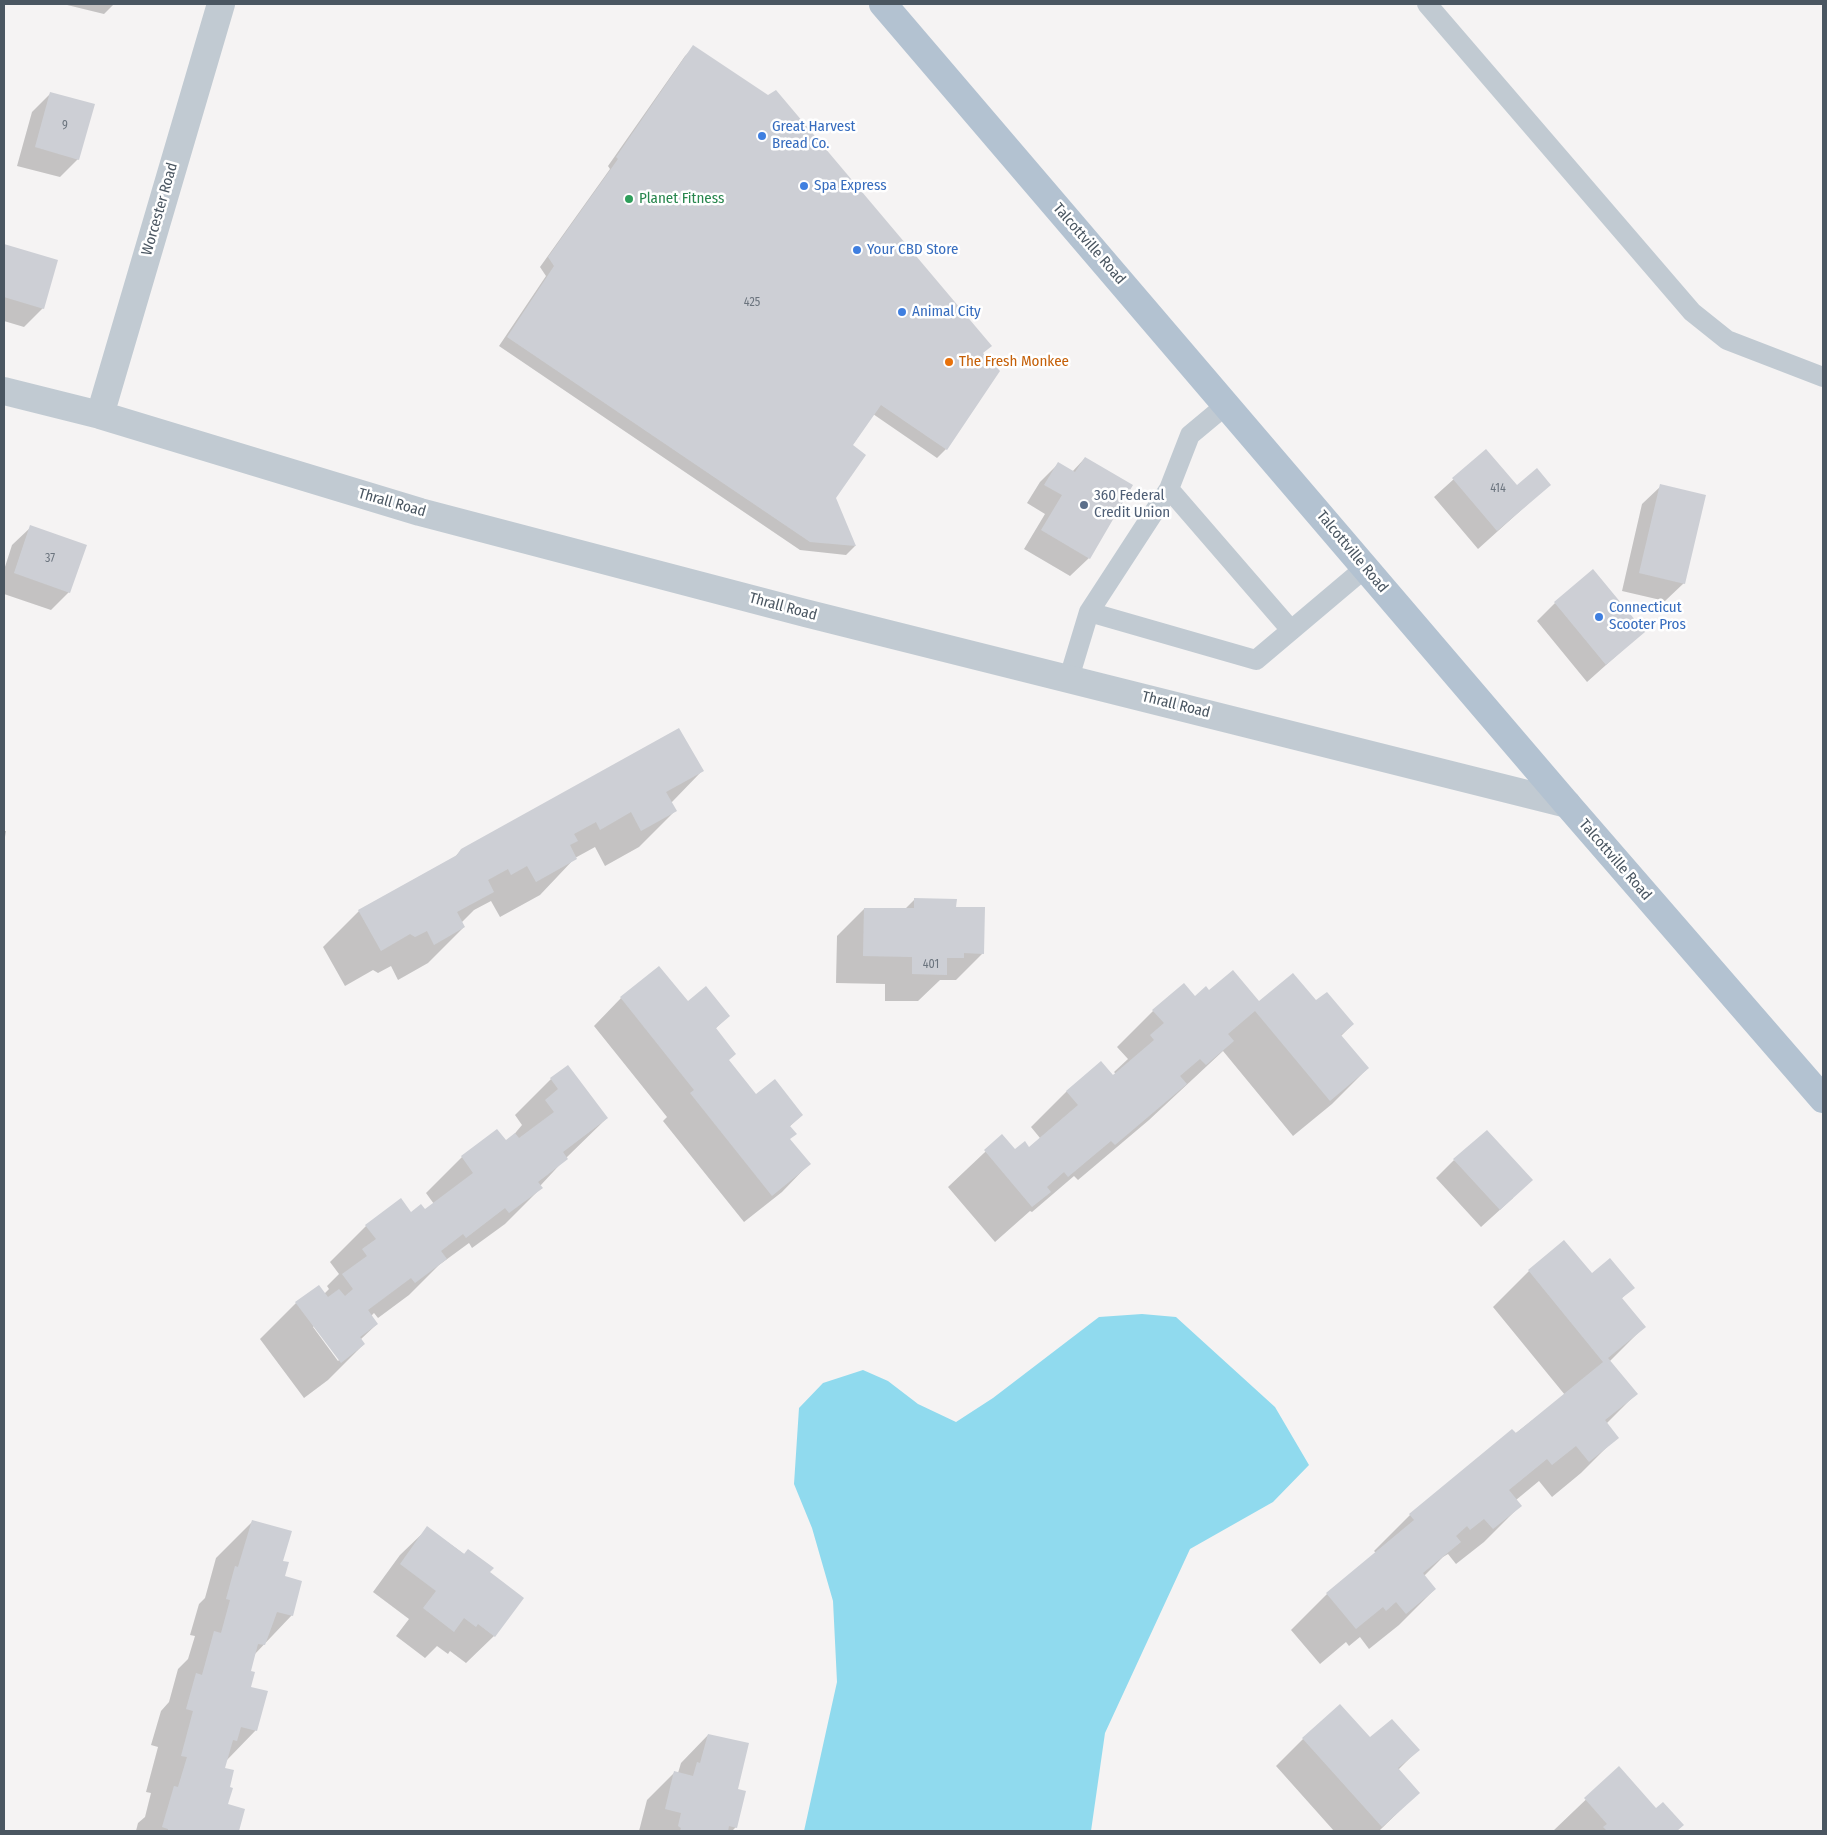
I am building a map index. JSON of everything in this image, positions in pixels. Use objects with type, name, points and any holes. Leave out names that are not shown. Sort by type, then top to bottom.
[{"type":"main road","name":"Talcottville Road","points":[[883,4],[1567,804],[1823,1099]]},
{"type":"street","name":"Worcester Road","points":[[100,415],[221,4]]},
{"type":"street","name":"Thrall Road","points":[[4,391],[100,415],[430,514],[805,613],[1567,804]]},
{"type":"lane","points":[[1427,4],[1692,312],[1727,340],[1823,377]]},
{"type":"lane","points":[[1069,678],[1089,612],[1169,489],[1190,435],[1226,405]]},
{"type":"lane","points":[[1169,489],[1291,630]]},
{"type":"lane","points":[[1089,612],[1256,660],[1365,568]]},
{"type":"water","points":[[1142,1314],[1176,1317],[1275,1407],[1309,1465],[1273,1502],[1190,1549],[1105,1733],[1091,1831],[804,1831],[837,1682],[833,1601],[812,1528],[794,1484],[799,1408],[823,1383],[863,1370],[888,1381],[918,1404],[956,1422],[993,1398],[1099,1317]]},
{"type":"building","points":[[693,45],[768,95],[776,90],[992,346],[983,353],[1000,371],[947,450],[881,405],[853,445],[866,455],[836,498],[856,546],[810,542],[507,337],[554,266],[548,257],[618,159],[616,157]]},
{"type":"building","points":[[50,92],[95,104],[79,160],[35,147]]},
{"type":"building","points":[[4,244],[58,260],[44,309],[4,297]]},
{"type":"building","points":[[1486,449],[1517,485],[1537,468],[1551,485],[1497,531],[1452,478]]},
{"type":"building","points":[[1085,457],[1133,485],[1090,559],[1041,530],[1062,495],[1044,485],[1058,462],[1075,472]]},
{"type":"building","points":[[1660,484],[1706,495],[1685,584],[1639,573]]},
{"type":"building","points":[[30,525],[87,545],[70,593],[14,573]]},
{"type":"building","points":[[1593,569],[1645,632],[1606,665],[1554,602]]},
{"type":"building","points":[[679,728],[704,771],[666,792],[677,811],[641,831],[631,812],[600,830],[596,822],[574,834],[578,841],[570,845],[577,859],[536,882],[527,866],[511,875],[508,869],[488,880],[494,892],[457,912],[465,927],[434,945],[427,931],[415,937],[410,934],[381,951],[358,910],[457,855],[461,849]]},
{"type":"building","points":[[914,898],[957,899],[956,907],[985,907],[984,954],[964,953],[964,958],[947,958],[947,975],[912,974],[912,957],[863,956],[864,908],[914,908]]},
{"type":"building","points":[[659,966],[688,1001],[706,986],[730,1016],[716,1028],[736,1054],[729,1060],[756,1094],[775,1079],[803,1115],[790,1126],[797,1134],[790,1139],[811,1164],[772,1196],[690,1093],[694,1090],[620,997]]},
{"type":"building","points":[[1233,970],[1259,1001],[1293,973],[1316,1000],[1327,992],[1354,1024],[1341,1035],[1369,1068],[1330,1101],[1255,1011],[1228,1034],[1234,1041],[1206,1065],[1200,1059],[1180,1076],[1187,1084],[1115,1145],[1111,1141],[1068,1177],[1064,1172],[1047,1187],[1051,1192],[1032,1207],[984,1150],[1002,1134],[1015,1149],[1025,1141],[1029,1147],[1078,1105],[1066,1091],[1101,1061],[1113,1075],[1154,1040],[1150,1035],[1164,1023],[1152,1010],[1184,983],[1195,996],[1206,986],[1209,990]]},
{"type":"building","points":[[568,1065],[608,1118],[563,1152],[568,1159],[538,1182],[543,1188],[509,1213],[505,1208],[466,1238],[463,1234],[441,1251],[447,1259],[415,1283],[411,1278],[368,1310],[378,1324],[360,1337],[365,1344],[341,1363],[295,1302],[319,1285],[328,1297],[339,1289],[345,1296],[353,1289],[342,1274],[367,1256],[362,1249],[376,1239],[365,1225],[401,1198],[411,1212],[421,1204],[425,1209],[473,1173],[461,1156],[497,1129],[506,1140],[515,1133],[519,1138],[554,1112],[545,1100],[558,1089],[550,1078]]},
{"type":"building","points":[[1487,1130],[1533,1180],[1500,1210],[1453,1159]]},
{"type":"building","points":[[1564,1240],[1592,1273],[1610,1258],[1635,1288],[1622,1298],[1646,1327],[1608,1358],[1638,1394],[1605,1420],[1619,1438],[1589,1462],[1576,1446],[1552,1465],[1547,1459],[1509,1490],[1522,1506],[1493,1529],[1484,1519],[1470,1530],[1467,1526],[1456,1536],[1461,1542],[1423,1573],[1436,1589],[1406,1614],[1396,1602],[1386,1611],[1383,1607],[1356,1629],[1326,1593],[1414,1520],[1409,1514],[1512,1429],[1516,1433],[1603,1362],[1528,1270]]},
{"type":"building","points":[[252,1520],[292,1531],[283,1561],[289,1562],[285,1576],[302,1581],[293,1616],[277,1612],[265,1645],[258,1644],[251,1671],[255,1672],[251,1687],[268,1691],[257,1731],[241,1727],[237,1741],[233,1740],[225,1768],[234,1770],[230,1787],[233,1788],[228,1804],[245,1809],[239,1831],[168,1831],[168,1829],[162,1827],[174,1786],[178,1787],[187,1757],[181,1756],[193,1711],[186,1709],[196,1673],[202,1675],[214,1631],[221,1633],[230,1600],[226,1599],[235,1566],[238,1567]]},
{"type":"building","points":[[427,1526],[464,1554],[468,1549],[494,1568],[490,1572],[524,1598],[495,1637],[478,1624],[476,1627],[464,1618],[454,1632],[423,1608],[436,1591],[400,1564]]},
{"type":"building","points":[[1340,1704],[1370,1737],[1392,1719],[1420,1750],[1398,1768],[1420,1793],[1382,1827],[1302,1738]]},
{"type":"building","points":[[708,1734],[749,1743],[738,1789],[746,1791],[737,1828],[729,1826],[728,1831],[680,1831],[681,1828],[678,1826],[681,1813],[665,1809],[674,1771],[693,1776],[697,1762],[700,1763]]},
{"type":"building","points":[[1619,1766],[1656,1808],[1663,1802],[1684,1825],[1677,1831],[1607,1831],[1603,1827],[1607,1824],[1584,1798]]},
{"type":"place","name":"Great Harvest Bread Co.","points":[[762,136]]},
{"type":"place","name":"Spa Express","points":[[804,186]]},
{"type":"place","name":"Planet Fitness","points":[[629,199]]},
{"type":"place","name":"Your CBD Store","points":[[857,250]]},
{"type":"place","name":"Animal City","points":[[902,312]]},
{"type":"place","name":"The Fresh Monkee","points":[[949,362]]},
{"type":"place","name":"360 Federal Credit Union","points":[[1084,505]]},
{"type":"place","name":"Connecticut Scooter Pros","points":[[1599,617]]}]
